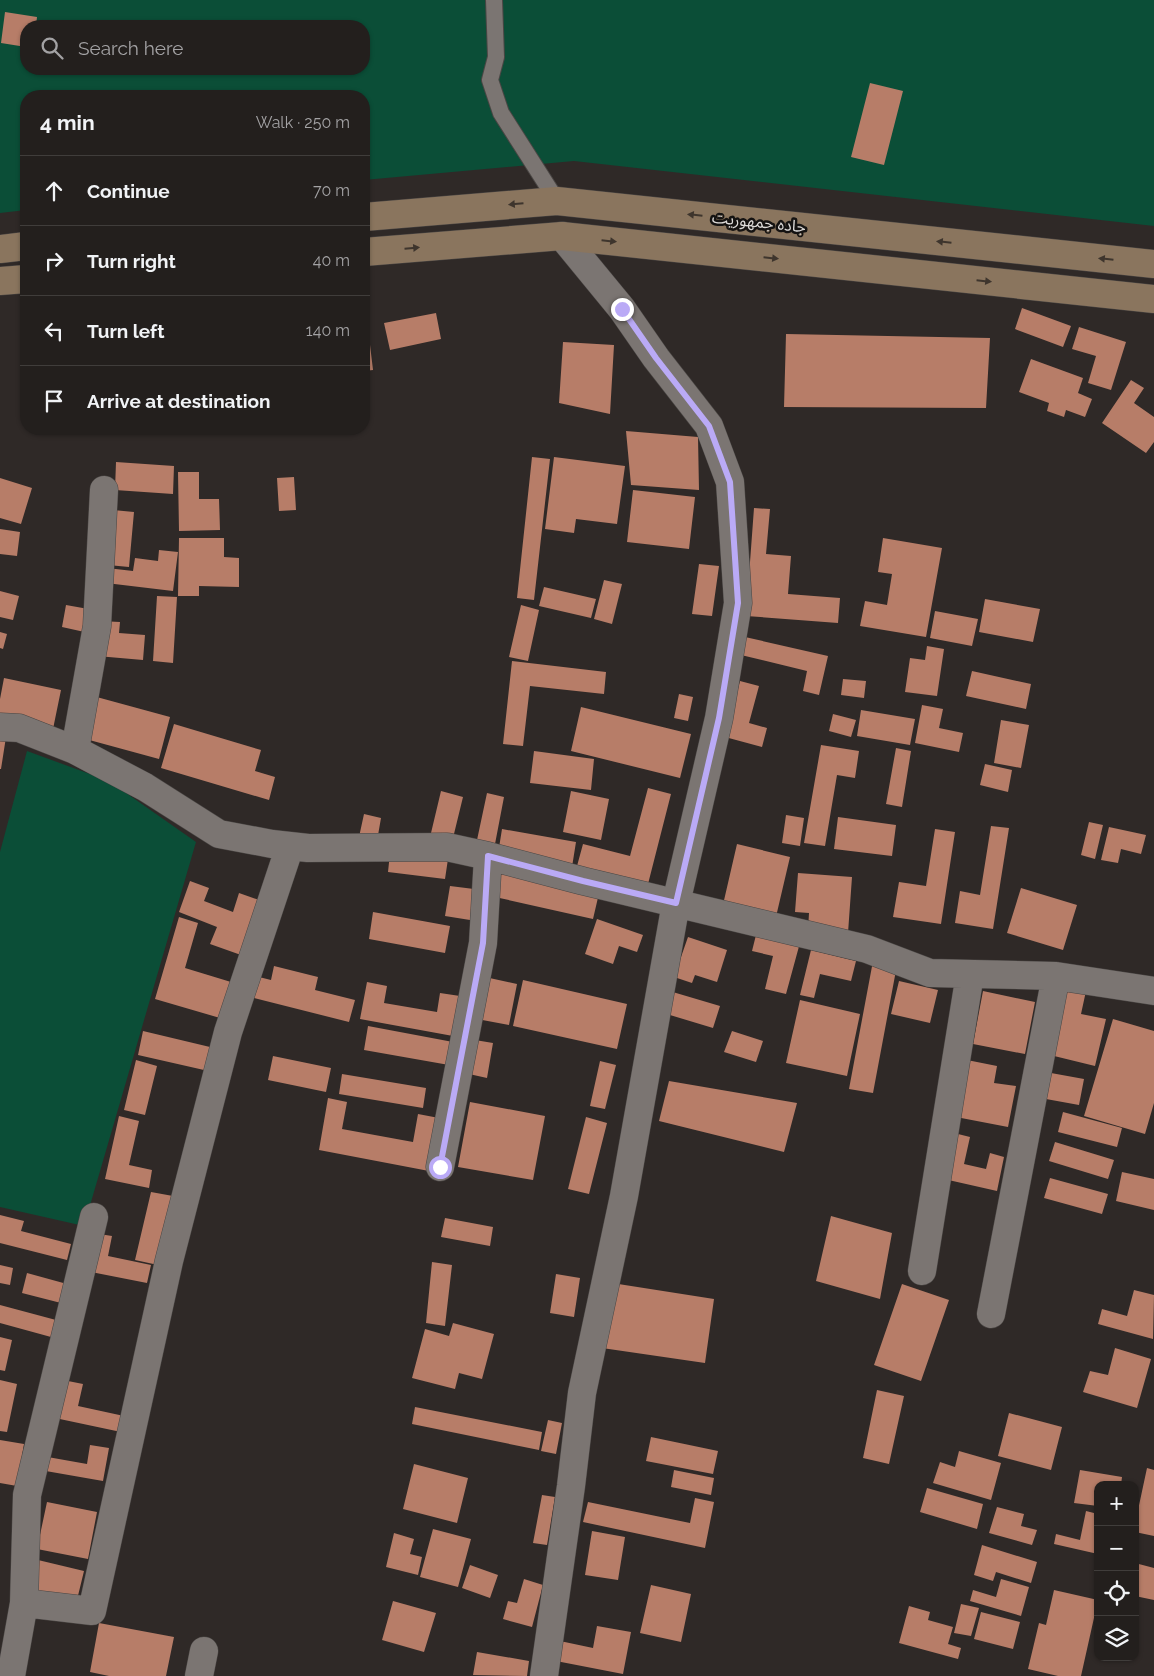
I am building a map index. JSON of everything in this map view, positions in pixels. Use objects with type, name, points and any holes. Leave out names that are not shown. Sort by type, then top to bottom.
[{"type":"main road","name":"جاده جمهوریت","points":[[370,216],[557,200],[1154,264]]},
{"type":"main road","points":[[370,252],[562,236],[1154,299]]},
{"type":"main road","points":[[0,248],[20,246]]},
{"type":"main road","points":[[0,282],[20,280]]},
{"type":"street","points":[[544,1676],[582,1393],[624,1196],[676,903],[719,718],[738,603],[730,482],[709,426],[656,358],[622,309],[562,236]]},
{"type":"street","points":[[75,750],[97,626],[104,490]]},
{"type":"street","points":[[0,727],[19,728],[75,750],[146,787],[219,834],[308,848],[447,847],[867,949],[930,973],[1056,976],[1154,991]]},
{"type":"street","points":[[24,1603],[92,1611],[169,1261],[226,1042],[290,846]]},
{"type":"street","points":[[440,1167],[483,943],[488,856]]},
{"type":"street","points":[[922,1271],[970,974]]},
{"type":"street","points":[[991,1314],[1056,976]]},
{"type":"street","points":[[12,1676],[24,1603],[27,1495],[94,1218]]},
{"type":"lane","points":[[494,0],[496,57],[490,80],[501,113],[557,200]]},
{"type":"green space","points":[[0,0],[1154,0],[1154,226],[574,161],[370,179],[370,90],[20,90],[20,211],[0,213]]},
{"type":"green space","points":[[27,751],[109,781],[196,842],[84,1226],[0,1207],[0,852]]},
{"type":"building","points":[[5,12],[37,17],[37,20],[20,20],[20,46],[1,43]]},
{"type":"building","points":[[870,83],[903,91],[884,165],[851,157]]},
{"type":"building","points":[[1022,308],[1071,326],[1063,347],[1015,329]]},
{"type":"building","points":[[436,313],[441,339],[390,350],[384,323]]},
{"type":"building","points":[[1079,327],[1126,342],[1111,390],[1088,383],[1096,356],[1072,349]]},
{"type":"building","points":[[786,334],[990,338],[986,408],[784,407]]},
{"type":"building","points":[[563,342],[614,345],[610,414],[559,403]]},
{"type":"building","points":[[370,345],[373,370],[370,370]]},
{"type":"building","points":[[1031,359],[1083,378],[1078,393],[1092,399],[1085,417],[1066,410],[1064,417],[1047,411],[1049,403],[1019,392]]},
{"type":"building","points":[[1131,380],[1144,388],[1134,403],[1154,417],[1154,442],[1146,453],[1102,423]]},
{"type":"building","points":[[626,431],[698,437],[699,490],[631,485]]},
{"type":"building","points":[[532,457],[550,459],[534,600],[517,598]]},
{"type":"building","points":[[554,457],[625,466],[617,524],[576,519],[574,533],[545,529]]},
{"type":"building","points":[[116,462],[174,466],[173,494],[115,490]]},
{"type":"building","points":[[178,472],[199,472],[199,499],[219,499],[220,530],[179,531]]},
{"type":"building","points":[[294,477],[296,510],[279,511],[277,478]]},
{"type":"building","points":[[0,478],[32,488],[21,524],[0,518]]},
{"type":"building","points":[[633,490],[695,497],[689,549],[627,542]]},
{"type":"building","points":[[754,508],[770,509],[766,554],[791,556],[788,594],[840,598],[838,623],[746,616]]},
{"type":"building","points":[[113,510],[134,512],[129,567],[108,565]]},
{"type":"building","points":[[0,529],[20,532],[17,556],[0,554]]},
{"type":"building","points":[[179,538],[224,538],[224,557],[239,558],[239,587],[199,586],[199,596],[178,596]]},
{"type":"building","points":[[883,538],[942,548],[926,637],[860,626],[865,601],[887,605],[892,574],[878,572]]},
{"type":"building","points":[[159,550],[178,552],[173,591],[106,583],[107,568],[133,571],[135,558],[158,561]]},
{"type":"building","points":[[699,564],[719,566],[712,616],[692,614]]},
{"type":"building","points":[[604,580],[622,584],[612,624],[594,619]]},
{"type":"building","points":[[544,587],[596,599],[591,618],[539,606]]},
{"type":"building","points":[[0,591],[19,596],[13,620],[0,617]]},
{"type":"building","points":[[157,596],[177,597],[173,663],[153,661]]},
{"type":"building","points":[[985,599],[1040,609],[1033,642],[979,632]]},
{"type":"building","points":[[66,605],[94,610],[89,633],[62,627]]},
{"type":"building","points":[[521,605],[539,610],[528,661],[509,657]]},
{"type":"building","points":[[935,611],[978,619],[972,646],[930,638]]},
{"type":"building","points":[[100,621],[120,622],[119,633],[145,635],[143,660],[97,656]]},
{"type":"building","points":[[0,632],[7,634],[3,649],[0,648]]},
{"type":"building","points":[[745,637],[828,656],[819,695],[803,691],[807,671],[741,655]]},
{"type":"building","points":[[927,646],[944,649],[937,696],[905,692],[910,658],[925,660]]},
{"type":"building","points":[[512,661],[606,672],[604,694],[530,686],[523,746],[503,744]]},
{"type":"building","points":[[972,671],[1031,684],[1026,709],[966,696]]},
{"type":"building","points":[[4,678],[61,690],[53,729],[0,719],[0,699]]},
{"type":"building","points":[[843,679],[866,681],[864,698],[841,695]]},
{"type":"building","points":[[740,681],[759,686],[749,723],[767,728],[762,747],[725,737]]},
{"type":"building","points":[[679,694],[693,697],[688,721],[674,718]]},
{"type":"building","points":[[93,696],[170,717],[159,759],[82,738]]},
{"type":"building","points":[[922,705],[943,709],[939,728],[963,733],[959,752],[915,743]]},
{"type":"building","points":[[581,707],[691,734],[680,778],[571,751]]},
{"type":"building","points":[[861,710],[915,719],[910,745],[857,736]]},
{"type":"building","points":[[833,714],[856,720],[851,737],[829,731]]},
{"type":"building","points":[[1001,720],[1029,725],[1021,768],[994,763]]},
{"type":"building","points":[[174,724],[261,750],[255,771],[275,777],[269,800],[161,768]]},
{"type":"building","points":[[0,736],[6,737],[1,769],[0,769]]},
{"type":"building","points":[[821,745],[859,751],[855,778],[837,775],[825,846],[804,843]]},
{"type":"building","points":[[896,748],[911,751],[902,807],[886,804]]},
{"type":"building","points":[[534,751],[594,759],[591,790],[530,783]]},
{"type":"building","points":[[985,764],[1012,770],[1008,792],[980,785]]},
{"type":"building","points":[[648,788],[671,794],[648,884],[577,866],[583,844],[630,856]]},
{"type":"building","points":[[441,791],[463,797],[453,838],[431,833]]},
{"type":"building","points":[[571,791],[609,799],[601,840],[563,832]]},
{"type":"building","points":[[487,793],[504,797],[495,844],[477,840]]},
{"type":"building","points":[[364,814],[381,818],[377,841],[359,837]]},
{"type":"building","points":[[786,815],[804,818],[800,846],[782,843]]},
{"type":"building","points":[[838,817],[896,825],[892,856],[834,849]]},
{"type":"building","points":[[1089,822],[1103,825],[1095,859],[1081,855]]},
{"type":"building","points":[[991,826],[1009,828],[993,929],[955,923],[960,891],[980,895]]},
{"type":"building","points":[[1109,827],[1146,835],[1141,854],[1121,849],[1118,863],[1101,860]]},
{"type":"building","points":[[502,829],[576,842],[572,867],[498,854]]},
{"type":"building","points":[[935,829],[955,832],[941,924],[893,917],[899,882],[926,886]]},
{"type":"building","points":[[737,844],[790,857],[775,921],[722,909]]},
{"type":"building","points":[[390,853],[448,859],[445,879],[388,872]]},
{"type":"building","points":[[502,867],[600,889],[593,919],[495,897]]},
{"type":"building","points":[[798,873],[852,877],[848,933],[808,930],[809,913],[795,912]]},
{"type":"building","points":[[190,881],[209,888],[204,901],[233,912],[239,893],[262,901],[241,955],[210,944],[217,927],[179,912]]},
{"type":"building","points":[[450,886],[474,889],[470,920],[445,916]]},
{"type":"building","points":[[1021,888],[1077,905],[1063,950],[1007,933]]},
{"type":"building","points":[[373,912],[450,926],[445,953],[369,939]]},
{"type":"building","points":[[179,917],[198,923],[185,968],[231,982],[220,1018],[155,999]]},
{"type":"building","points":[[597,919],[643,935],[637,952],[619,946],[613,964],[585,954]]},
{"type":"building","points":[[758,927],[801,939],[786,994],[765,989],[773,956],[752,951]]},
{"type":"building","points":[[688,937],[727,950],[717,982],[695,975],[692,983],[674,977]]},
{"type":"building","points":[[811,950],[856,961],[851,981],[820,974],[814,998],[800,995]]},
{"type":"building","points":[[873,961],[897,965],[873,1093],[849,1089]]},
{"type":"building","points":[[274,966],[318,977],[315,990],[355,1000],[349,1022],[246,996],[251,975],[271,980]]},
{"type":"building","points":[[485,977],[517,984],[509,1025],[477,1019]]},
{"type":"building","points":[[523,980],[627,1004],[617,1049],[513,1026]]},
{"type":"building","points":[[899,981],[938,990],[930,1023],[891,1014]]},
{"type":"building","points":[[367,982],[387,986],[384,1003],[437,1012],[440,993],[460,996],[453,1036],[360,1019]]},
{"type":"building","points":[[1065,986],[1086,991],[1081,1014],[1106,1019],[1095,1066],[1050,1055]]},
{"type":"building","points":[[666,990],[720,1006],[713,1028],[660,1012]]},
{"type":"building","points":[[983,991],[1035,1002],[1025,1054],[973,1044]]},
{"type":"building","points":[[800,1000],[860,1014],[847,1076],[786,1063]]},
{"type":"building","points":[[1113,1019],[1154,1031],[1154,1103],[1145,1134],[1084,1116]]},
{"type":"building","points":[[368,1026],[453,1042],[449,1065],[364,1050]]},
{"type":"building","points":[[143,1031],[210,1047],[204,1070],[138,1055]]},
{"type":"building","points":[[732,1031],[763,1041],[756,1062],[724,1052]]},
{"type":"building","points":[[475,1040],[493,1043],[487,1078],[469,1074]]},
{"type":"building","points":[[273,1056],[331,1068],[326,1092],[268,1080]]},
{"type":"building","points":[[136,1060],[157,1066],[145,1115],[124,1110]]},
{"type":"building","points":[[967,1060],[997,1066],[994,1083],[1016,1086],[1008,1127],[956,1117]]},
{"type":"building","points":[[600,1061],[616,1065],[605,1109],[590,1106]]},
{"type":"building","points":[[1040,1071],[1084,1079],[1079,1105],[1035,1097]]},
{"type":"building","points":[[342,1074],[426,1088],[423,1108],[339,1094]]},
{"type":"building","points":[[669,1081],[797,1103],[784,1152],[659,1121]]},
{"type":"building","points":[[328,1098],[347,1102],[342,1129],[413,1142],[418,1114],[439,1118],[429,1171],[319,1150]]},
{"type":"building","points":[[470,1102],[545,1116],[533,1180],[458,1167]]},
{"type":"building","points":[[1063,1112],[1122,1128],[1117,1147],[1058,1132]]},
{"type":"building","points":[[119,1116],[139,1121],[129,1165],[152,1170],[149,1188],[105,1179]]},
{"type":"building","points":[[586,1117],[607,1123],[589,1194],[568,1189]]},
{"type":"building","points":[[954,1133],[970,1137],[964,1164],[986,1169],[990,1153],[1004,1157],[997,1191],[944,1179]]},
{"type":"building","points":[[1055,1142],[1114,1160],[1108,1179],[1049,1161]]},
{"type":"building","points":[[1122,1172],[1154,1179],[1154,1210],[1116,1201]]},
{"type":"building","points":[[1050,1178],[1108,1194],[1102,1214],[1044,1198]]},
{"type":"building","points":[[151,1192],[173,1196],[158,1265],[135,1260]]},
{"type":"building","points":[[0,1215],[24,1221],[21,1231],[71,1244],[67,1260],[0,1243]]},
{"type":"building","points":[[831,1216],[892,1233],[880,1299],[816,1281]]},
{"type":"building","points":[[445,1218],[493,1227],[490,1246],[441,1237]]},
{"type":"building","points":[[93,1233],[112,1236],[108,1256],[151,1265],[147,1283],[86,1271]]},
{"type":"building","points":[[432,1262],[452,1265],[445,1326],[426,1323]]},
{"type":"building","points":[[0,1265],[13,1268],[10,1285],[0,1283]]},
{"type":"building","points":[[27,1273],[67,1284],[61,1303],[22,1293]]},
{"type":"building","points":[[556,1274],[580,1278],[574,1317],[550,1313]]},
{"type":"building","points":[[612,1283],[714,1299],[705,1363],[602,1348]]},
{"type":"building","points":[[902,1284],[949,1300],[921,1381],[874,1365]]},
{"type":"building","points":[[1134,1290],[1154,1295],[1153,1339],[1098,1324],[1102,1309],[1127,1316]]},
{"type":"building","points":[[0,1305],[56,1320],[51,1337],[0,1323]]},
{"type":"building","points":[[453,1323],[494,1334],[482,1379],[459,1373],[455,1389],[412,1378],[425,1329],[449,1336]]},
{"type":"building","points":[[0,1337],[12,1340],[5,1371],[0,1370]]},
{"type":"building","points":[[1115,1348],[1151,1359],[1137,1408],[1083,1392],[1090,1371],[1108,1375]]},
{"type":"building","points":[[0,1380],[17,1384],[7,1432],[0,1431]]},
{"type":"building","points":[[63,1380],[83,1384],[78,1406],[124,1416],[121,1432],[55,1418]]},
{"type":"building","points":[[877,1390],[904,1396],[889,1464],[863,1458]]},
{"type":"building","points":[[415,1407],[542,1432],[539,1450],[412,1424]]},
{"type":"building","points":[[1009,1413],[1062,1427],[1051,1470],[998,1456]]},
{"type":"building","points":[[548,1420],[562,1423],[556,1454],[541,1451]]},
{"type":"building","points":[[651,1437],[718,1451],[713,1474],[646,1461]]},
{"type":"building","points":[[0,1440],[24,1444],[17,1486],[0,1483]]},
{"type":"building","points":[[90,1445],[109,1448],[103,1481],[40,1470],[42,1456],[87,1464]]},
{"type":"building","points":[[959,1451],[1001,1463],[991,1500],[933,1483],[940,1462],[955,1467]]},
{"type":"building","points":[[414,1464],[468,1478],[457,1523],[403,1509]]},
{"type":"building","points":[[1147,1468],[1154,1470],[1154,1536],[1139,1533],[1139,1505]]},
{"type":"building","points":[[674,1470],[714,1478],[711,1495],[671,1487]]},
{"type":"building","points":[[1080,1470],[1122,1477],[1122,1481],[1094,1481],[1094,1506],[1074,1503]]},
{"type":"building","points":[[927,1488],[983,1504],[977,1529],[920,1512]]},
{"type":"building","points":[[542,1495],[555,1497],[547,1545],[533,1543]]},
{"type":"building","points":[[695,1498],[714,1502],[705,1548],[583,1522],[588,1502],[690,1523]]},
{"type":"building","points":[[47,1502],[97,1512],[88,1559],[37,1549]]},
{"type":"building","points":[[997,1507],[1024,1514],[1021,1526],[1037,1530],[1032,1545],[989,1533]]},
{"type":"building","points":[[1086,1511],[1094,1513],[1094,1553],[1054,1544],[1056,1534],[1080,1540]]},
{"type":"building","points":[[433,1529],[471,1539],[458,1587],[420,1577]]},
{"type":"building","points":[[592,1531],[625,1537],[618,1580],[585,1575]]},
{"type":"building","points":[[394,1533],[414,1539],[410,1554],[422,1557],[418,1575],[386,1567]]},
{"type":"building","points":[[982,1545],[1037,1562],[1031,1583],[996,1572],[993,1581],[974,1575]]},
{"type":"building","points":[[38,1560],[84,1571],[75,1608],[30,1597]]},
{"type":"building","points":[[1139,1564],[1154,1568],[1154,1600],[1139,1597]]},
{"type":"building","points":[[470,1565],[498,1575],[490,1598],[462,1588]]},
{"type":"building","points":[[524,1579],[543,1585],[532,1627],[503,1619],[508,1601],[517,1603]]},
{"type":"building","points":[[1001,1579],[1029,1587],[1021,1616],[970,1601],[973,1590],[996,1597]]},
{"type":"building","points":[[651,1585],[691,1594],[681,1642],[640,1633]]},
{"type":"building","points":[[1054,1590],[1094,1599],[1094,1618],[1081,1676],[1058,1676],[1028,1669],[1039,1623],[1046,1625]]},
{"type":"building","points":[[393,1601],[436,1613],[424,1652],[382,1640]]},
{"type":"building","points":[[961,1604],[979,1608],[971,1636],[954,1633]]},
{"type":"building","points":[[909,1606],[930,1612],[928,1620],[953,1627],[948,1644],[961,1648],[958,1659],[899,1643]]},
{"type":"building","points":[[981,1612],[1020,1622],[1013,1649],[974,1639]]},
{"type":"building","points":[[99,1623],[174,1637],[166,1676],[109,1676],[90,1672]]},
{"type":"building","points":[[597,1626],[631,1632],[623,1674],[556,1661],[560,1641],[593,1648]]},
{"type":"building","points":[[477,1652],[529,1661],[527,1676],[473,1675]]},
{"type":"route","points":[[440,1167],[483,943],[488,856],[676,903],[719,718],[738,603],[730,482],[709,426],[656,358],[622,309]]}]
